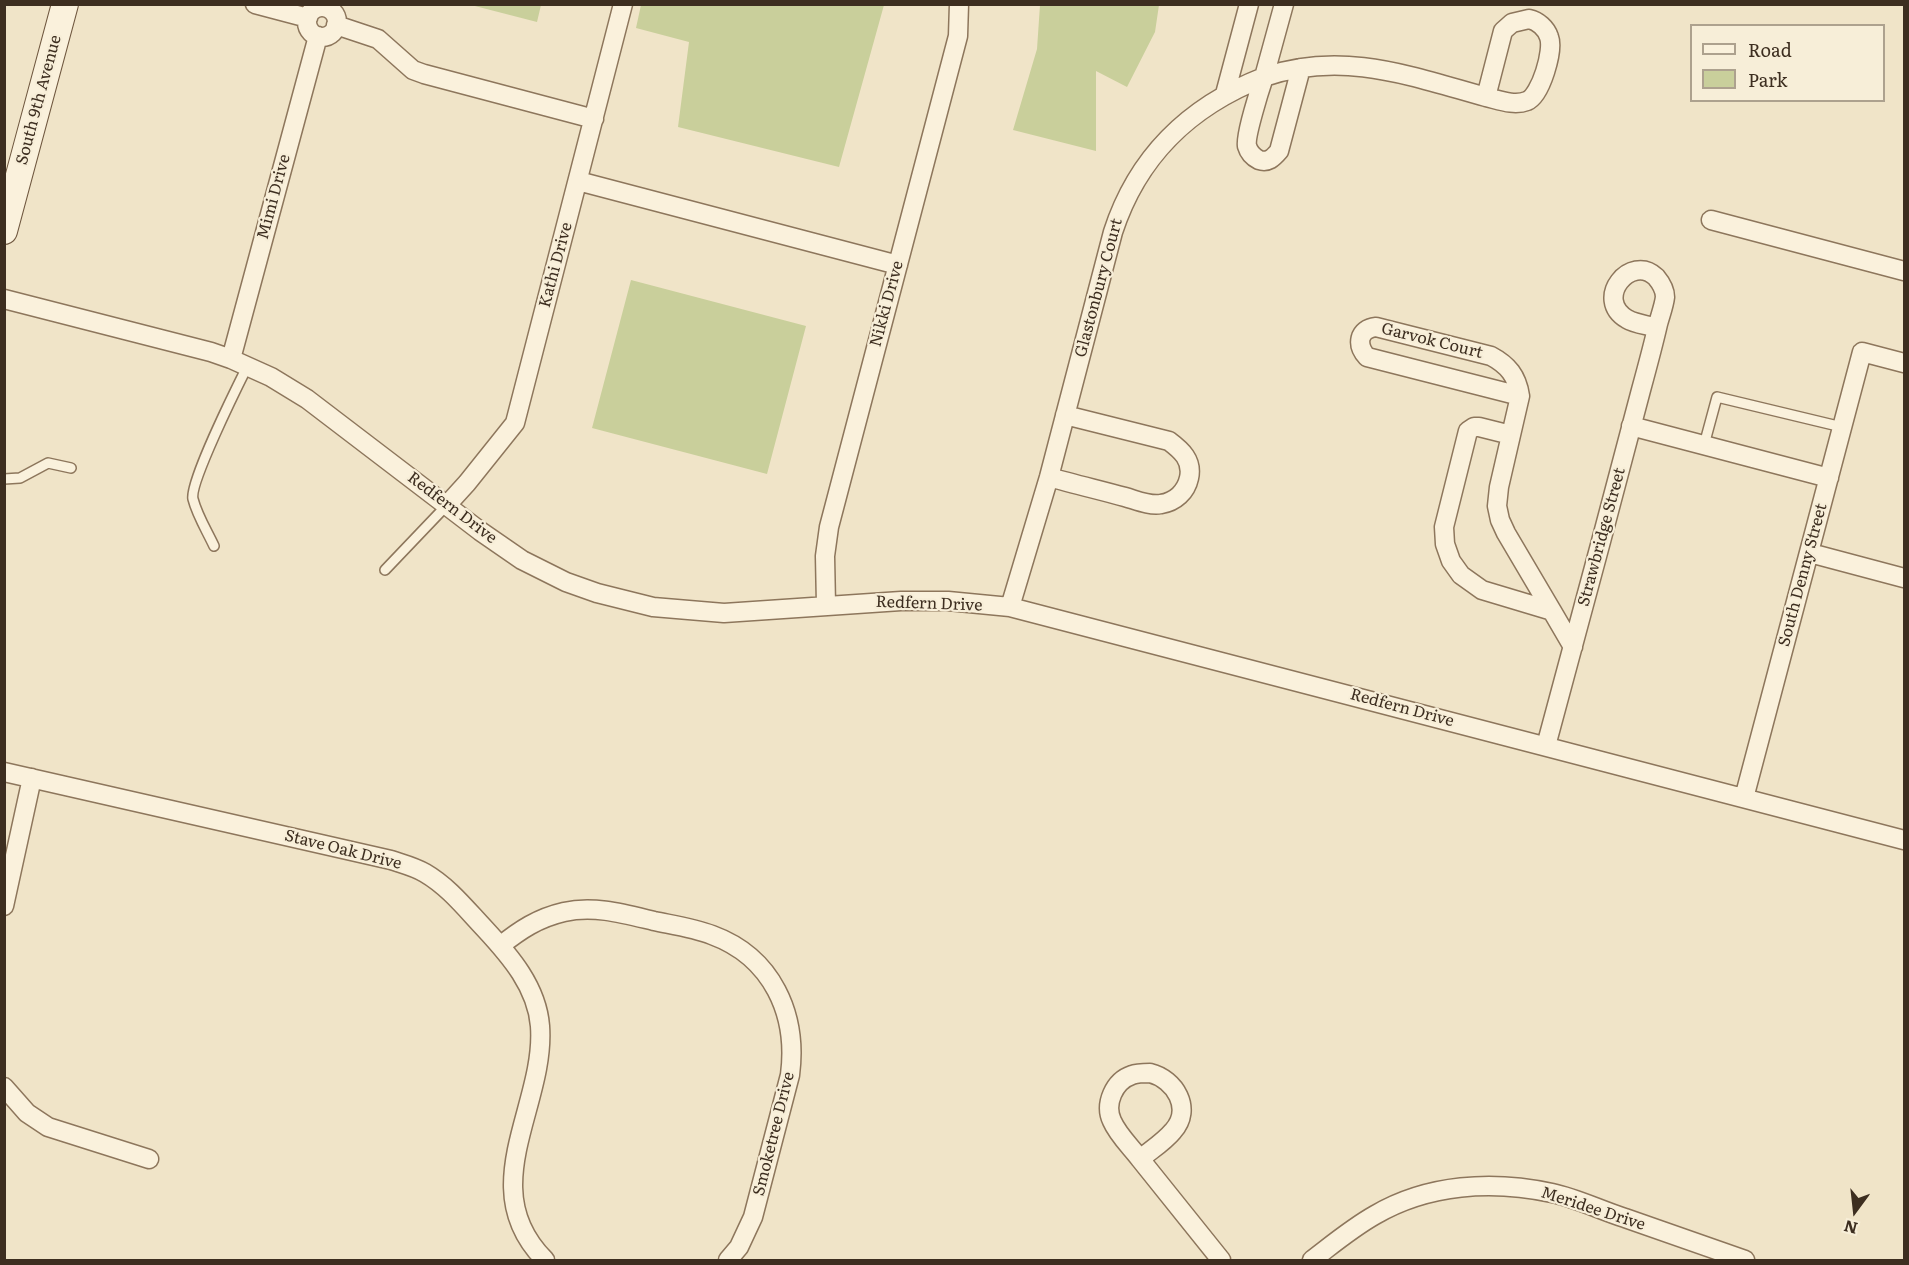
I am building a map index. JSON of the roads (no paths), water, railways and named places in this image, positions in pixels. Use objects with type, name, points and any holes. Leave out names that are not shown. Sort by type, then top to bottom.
[{"type":"street","name":"South 9th Avenue","points":[[4,231],[65,4]]},
{"type":"street","points":[[255,4],[308,18]]},
{"type":"street","name":"Kathi Drive","points":[[447,505],[515,423],[623,4]]},
{"type":"street","name":"Nikki Drive","points":[[826,605],[825,556],[829,527],[958,36],[959,4]]},
{"type":"street","points":[[1225,94],[1249,4]]},
{"type":"street","points":[[1284,4],[1247,145],[1250,154],[1256,159],[1265,162],[1279,151],[1301,68]]},
{"type":"street","points":[[325,6],[334,14],[336,26],[329,35],[318,36],[308,28],[308,18],[313,10],[325,6]]},
{"type":"street","name":"Glastonbury Court","points":[[1010,607],[1049,477],[1113,232],[1127,196],[1146,165],[1177,128],[1225,94],[1264,77],[1301,68],[1341,65],[1378,68],[1486,97],[1519,103],[1536,94],[1550,49],[1548,34],[1539,23],[1529,19],[1521,20],[1505,29],[1486,97]]},
{"type":"street","points":[[336,26],[378,39],[413,70],[424,74],[594,118]]},
{"type":"street","name":"Mimi Drive","points":[[239,363],[318,36]]},
{"type":"street","points":[[578,182],[898,265]]},
{"type":"street","points":[[1711,220],[1905,271]]},
{"type":"street","name":"Redfern Drive","points":[[4,298],[185,345],[239,363],[322,408],[522,560],[597,593],[637,604],[686,611],[724,613],[920,601],[1010,607],[1905,840]]},
{"type":"street","name":"Garvok Court","points":[[1376,327],[1491,356],[1510,370],[1517,383],[1520,396],[1367,357],[1362,351],[1360,339],[1365,331],[1376,327]]},
{"type":"street","name":"Strawbridge Street","points":[[1546,746],[1657,328]]},
{"type":"street","name":"South Denny Street","points":[[1744,798],[1862,351],[1905,363]]},
{"type":"street","points":[[1520,396],[1498,492],[1498,511],[1506,533],[1573,647]]},
{"type":"street","points":[[1049,477],[1155,505],[1174,500],[1186,488],[1189,481],[1190,471],[1187,459],[1180,449],[1169,441],[1065,415]]},
{"type":"street","points":[[1631,426],[1829,478]]},
{"type":"street","points":[[1511,435],[1479,427],[1470,429],[1446,517],[1445,544],[1451,561],[1461,575],[1482,590],[1552,611]]},
{"type":"street","points":[[1809,553],[1905,578]]},
{"type":"street","name":"Stave Oak Drive","points":[[4,772],[392,860],[426,873],[449,891],[519,969],[534,1000],[540,1026],[538,1062],[515,1155],[513,1189],[524,1230],[536,1251],[545,1260]]},
{"type":"street","points":[[4,906],[32,778]]},
{"type":"street","name":"Smoketree Drive","points":[[500,946],[542,918],[566,911],[599,909],[712,935],[743,952],[770,979],[782,1001],[790,1025],[793,1057],[753,1217],[739,1247],[728,1260]]},
{"type":"street","points":[[1140,1159],[1172,1133],[1177,1126],[1181,1111],[1178,1094],[1172,1084],[1166,1078],[1150,1073],[1134,1074],[1120,1082],[1109,1104],[1111,1120],[1140,1159],[1221,1260]]},
{"type":"street","points":[[4,1087],[27,1113],[48,1127],[149,1159]]},
{"type":"street","name":"Meridee Drive","points":[[1312,1260],[1347,1232],[1397,1204],[1436,1191],[1485,1185],[1534,1190],[1566,1197],[1745,1260]]},
{"type":"lane","points":[[214,546],[192,498],[195,483],[212,443],[239,363]]},
{"type":"lane","points":[[1704,445],[1717,397],[1842,427]]},
{"type":"lane","points":[[4,479],[20,478],[48,463],[71,468]]},
{"type":"lane","points":[[385,570],[447,505]]}]
